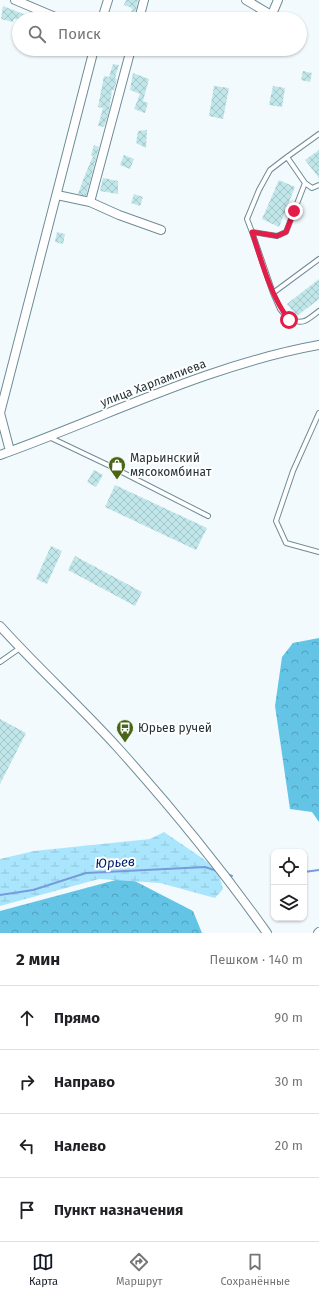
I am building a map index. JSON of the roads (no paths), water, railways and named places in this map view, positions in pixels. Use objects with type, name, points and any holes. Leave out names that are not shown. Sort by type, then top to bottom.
[{"type":"street","points":[[15,0],[43,12]]},
{"type":"street","points":[[104,12],[108,0]]},
{"type":"street","points":[[141,12],[144,0]]},
{"type":"street","points":[[246,0],[264,12]]},
{"type":"street","points":[[273,12],[278,0]]},
{"type":"street","points":[[10,451],[0,414],[92,56]]},
{"type":"street","points":[[90,202],[129,56]]},
{"type":"street","points":[[57,195],[90,202],[119,215],[161,230]]},
{"type":"street","name":"улица Харлампиева","points":[[0,455],[206,374],[319,345]]},
{"type":"street","points":[[0,626],[118,748],[167,804],[226,878],[267,933]]},
{"type":"lane","points":[[319,134],[270,170],[259,190],[247,220],[273,293],[280,308],[289,320],[305,322],[319,311]]},
{"type":"lane","points":[[287,157],[305,183],[312,188],[319,185]]},
{"type":"lane","points":[[252,232],[277,236],[286,232],[305,183]]},
{"type":"lane","points":[[273,293],[319,259]]},
{"type":"lane","points":[[319,413],[310,430],[293,471],[276,521],[286,543],[319,552]]},
{"type":"lane","points":[[48,436],[208,516]]},
{"type":"lane","points":[[0,662],[20,648]]},
{"type":"waterway","name":"Юрьев","points":[[0,895],[33,890],[86,873],[205,867],[217,871]]},
{"type":"waterway","name":"Юрьев","points":[[307,872],[319,870]]},
{"type":"waterway","name":"Юрьев","points":[[227,874],[232,876]]},
{"type":"place","name":"Марьинский мясокомбинат","points":[[117,480]]},
{"type":"place","name":"Юрьев ручей","points":[[125,743]]}]
